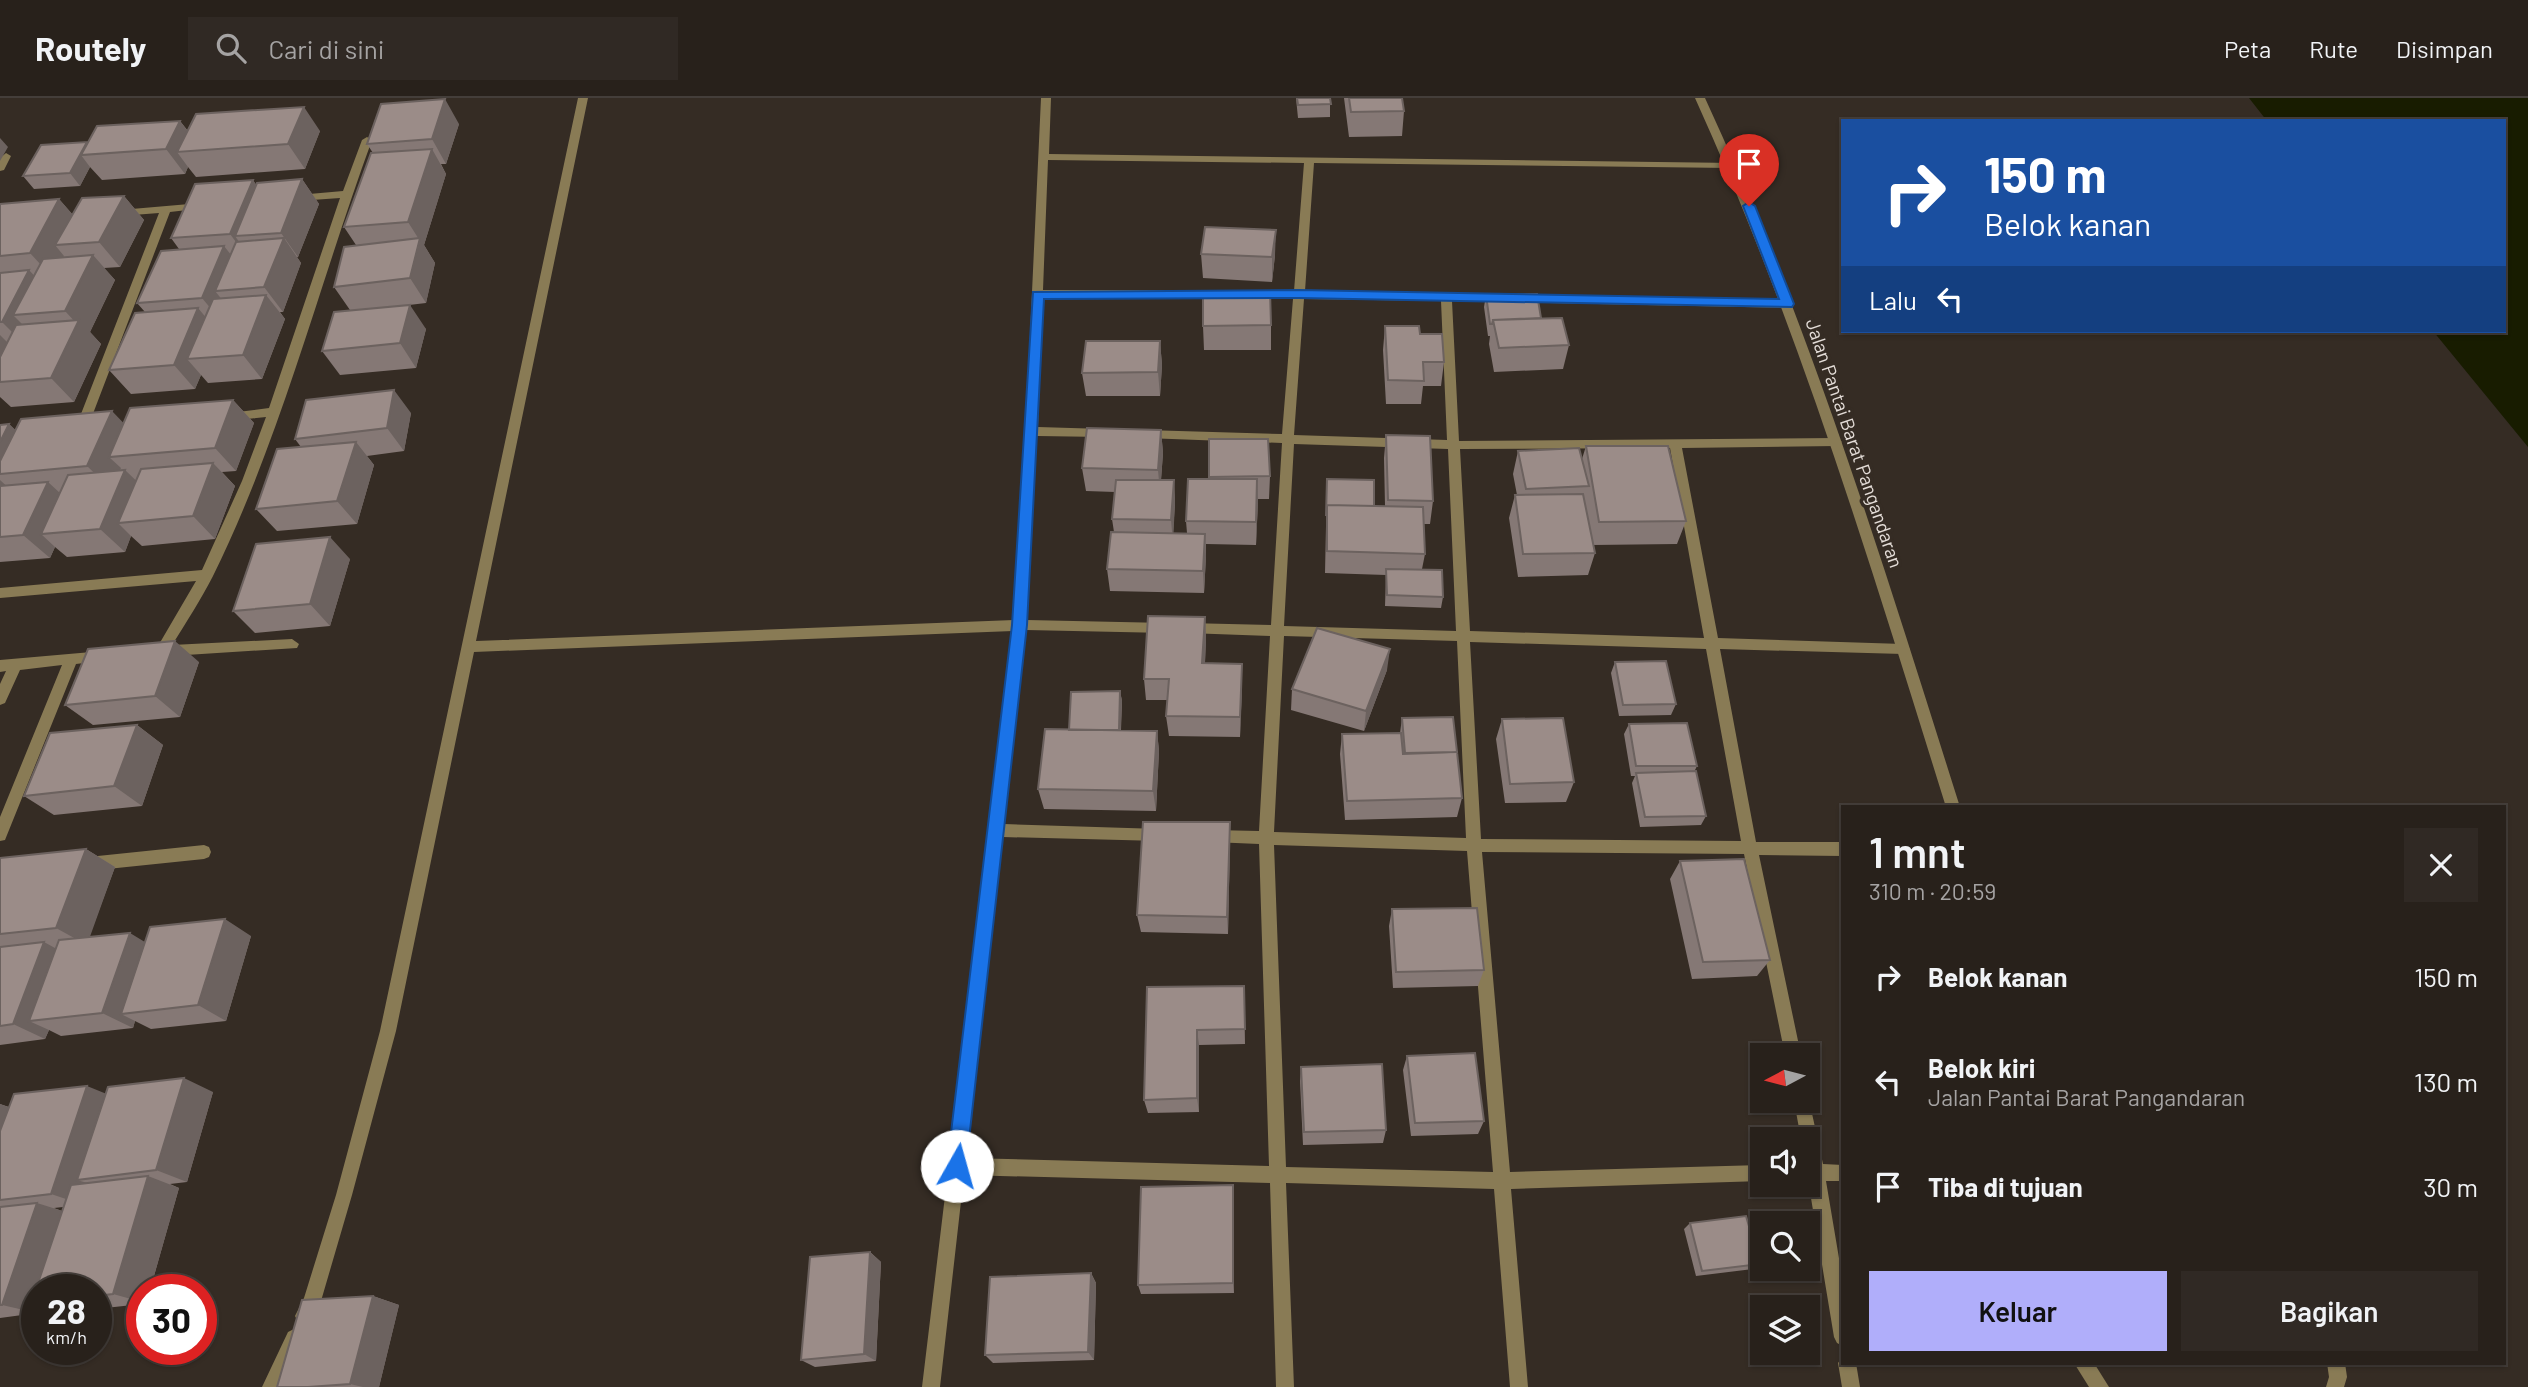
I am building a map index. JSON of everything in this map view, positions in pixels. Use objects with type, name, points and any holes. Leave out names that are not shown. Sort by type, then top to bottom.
[{"type":"street","points":[[271,1387],[312,1301],[344,1195],[384,1044],[583,98]]},
{"type":"street","points":[[931,1387],[1020,625],[1032,431],[1046,98]]},
{"type":"street","name":"Jalan Pantai Barat Pangandaran","points":[[1700,98],[1731,165],[1788,304],[1836,442],[1952,805]]},
{"type":"street","points":[[162,651],[207,575],[274,412],[367,139]]},
{"type":"street","points":[[0,168],[6,156]]},
{"type":"street","points":[[1044,157],[1731,165]]},
{"type":"street","points":[[1285,1387],[1266,837],[1288,439],[1309,160]]},
{"type":"street","points":[[291,199],[347,194]]},
{"type":"street","points":[[111,214],[208,206]]},
{"type":"street","points":[[93,431],[73,434],[166,209]]},
{"type":"street","points":[[1038,295],[1230,294]]},
{"type":"street","points":[[1244,294],[1788,304]]},
{"type":"street","points":[[1446,297],[1474,845],[1519,1387]]},
{"type":"street","points":[[218,418],[274,412]]},
{"type":"street","points":[[1032,431],[1455,445],[1836,442]]},
{"type":"street","points":[[1675,443],[1750,848],[1791,1043]]},
{"type":"street","points":[[0,593],[207,575]]},
{"type":"street","points":[[468,647],[1020,625],[1903,649]]},
{"type":"street","points":[[136,653],[292,643]]},
{"type":"street","points":[[0,666],[111,655]]},
{"type":"street","points":[[0,835],[72,658]]},
{"type":"street","points":[[0,699],[16,664]]},
{"type":"street","points":[[997,830],[1172,835]]},
{"type":"street","points":[[1199,836],[1474,845],[1841,849]]},
{"type":"street","points":[[68,866],[204,852]]},
{"type":"street","points":[[957,1166],[1502,1181],[1750,1173]]},
{"type":"street","points":[[1820,1172],[1841,1173]]},
{"type":"street","points":[[1817,1197],[1841,1326]]},
{"type":"street","points":[[1847,1365],[1851,1387]]},
{"type":"street","points":[[2084,1365],[2096,1386]]},
{"type":"shaded area","points":[[2249,98],[2528,98],[2528,447],[2435,333],[2506,333],[2506,119],[2265,119]]},
{"type":"building","points":[[1297,98],[1330,98],[1331,104],[1298,105]]},
{"type":"building","points":[[1349,98],[1402,98],[1404,111],[1351,112]]},
{"type":"building","points":[[445,99],[432,139],[367,144],[381,104]]},
{"type":"building","points":[[304,107],[288,144],[177,152],[196,114]]},
{"type":"building","points":[[180,121],[166,149],[81,155],[97,126]]},
{"type":"building","points":[[87,142],[70,173],[23,176],[41,145]]},
{"type":"building","points":[[432,149],[408,222],[344,227],[371,153]]},
{"type":"building","points":[[302,179],[281,233],[235,236],[257,183]]},
{"type":"building","points":[[253,180],[230,234],[171,238],[195,184]]},
{"type":"building","points":[[124,196],[99,242],[55,245],[82,198]]},
{"type":"building","points":[[59,199],[30,253],[0,256],[0,204]]},
{"type":"building","points":[[1205,227],[1276,230],[1272,257],[1201,254]]},
{"type":"building","points":[[284,238],[264,287],[215,291],[236,242]]},
{"type":"building","points":[[420,238],[410,278],[334,287],[344,247]]},
{"type":"building","points":[[224,246],[202,298],[137,303],[161,251]]},
{"type":"building","points":[[93,255],[65,311],[13,315],[43,259]]},
{"type":"building","points":[[29,270],[2,322],[0,322],[0,273]]},
{"type":"building","points":[[1270,291],[1271,325],[1203,326],[1203,292]]},
{"type":"building","points":[[1537,294],[1541,318],[1493,320],[1490,324],[1486,295]]},
{"type":"building","points":[[266,295],[243,355],[187,359],[213,299]]},
{"type":"building","points":[[410,305],[400,343],[322,351],[334,312]]},
{"type":"building","points":[[198,308],[174,365],[109,370],[135,313]]},
{"type":"building","points":[[1562,318],[1569,345],[1499,348],[1493,320]]},
{"type":"building","points":[[79,320],[51,378],[0,382],[0,357],[16,325]]},
{"type":"building","points":[[1385,326],[1419,326],[1420,334],[1442,334],[1444,362],[1423,362],[1424,381],[1388,380]]},
{"type":"building","points":[[1086,341],[1160,341],[1158,372],[1082,373]]},
{"type":"building","points":[[394,390],[387,428],[295,439],[306,400]]},
{"type":"building","points":[[233,400],[215,448],[109,457],[130,408]]},
{"type":"building","points":[[112,411],[87,466],[0,474],[0,461],[21,419]]},
{"type":"building","points":[[9,424],[0,442],[0,425]]},
{"type":"building","points":[[1087,428],[1161,430],[1158,470],[1082,468]]},
{"type":"building","points":[[1386,435],[1430,436],[1433,501],[1388,500]]},
{"type":"building","points":[[1209,439],[1268,439],[1270,476],[1209,477]]},
{"type":"building","points":[[356,442],[337,501],[256,509],[277,449]]},
{"type":"building","points":[[1586,446],[1668,446],[1686,521],[1599,522]]},
{"type":"building","points":[[1579,448],[1589,486],[1526,489],[1518,451]]},
{"type":"building","points":[[213,463],[193,516],[118,523],[141,469]]},
{"type":"building","points":[[125,470],[100,529],[41,534],[68,475]]},
{"type":"building","points":[[1188,479],[1257,479],[1256,522],[1186,521]]},
{"type":"building","points":[[1327,479],[1374,480],[1374,506],[1327,505],[1326,516]]},
{"type":"building","points":[[1116,480],[1174,480],[1171,520],[1112,519]]},
{"type":"building","points":[[48,482],[23,535],[0,537],[0,486]]},
{"type":"building","points":[[1583,494],[1595,553],[1523,554],[1515,495]]},
{"type":"building","points":[[1327,505],[1423,507],[1425,554],[1327,551]]},
{"type":"building","points":[[1111,532],[1205,534],[1203,571],[1107,569]]},
{"type":"building","points":[[330,537],[310,604],[233,611],[256,544]]},
{"type":"building","points":[[1386,569],[1442,570],[1443,597],[1387,595]]},
{"type":"building","points":[[1148,616],[1205,617],[1202,663],[1242,664],[1240,717],[1166,716],[1169,679],[1144,679]]},
{"type":"building","points":[[1317,628],[1390,649],[1366,711],[1292,689]]},
{"type":"building","points":[[175,641],[155,696],[65,705],[88,649]]},
{"type":"building","points":[[1666,661],[1676,704],[1623,705],[1615,662]]},
{"type":"building","points":[[1120,691],[1119,730],[1069,730],[1071,692]]},
{"type":"building","points":[[1453,717],[1457,752],[1405,753],[1402,718]]},
{"type":"building","points":[[1563,718],[1574,782],[1510,784],[1502,719]]},
{"type":"building","points":[[1687,723],[1697,766],[1636,766],[1629,724]]},
{"type":"building","points":[[137,725],[114,786],[24,796],[50,733]]},
{"type":"building","points":[[1045,729],[1157,731],[1153,791],[1038,789]]},
{"type":"building","points":[[1401,733],[1403,754],[1457,752],[1462,798],[1347,801],[1342,734]]},
{"type":"building","points":[[1696,771],[1706,816],[1645,817],[1636,773]]},
{"type":"building","points":[[1143,822],[1230,822],[1227,917],[1137,915]]},
{"type":"building","points":[[86,849],[56,928],[0,934],[0,858]]},
{"type":"building","points":[[1744,859],[1770,960],[1703,962],[1680,861]]},
{"type":"building","points":[[1477,908],[1484,970],[1396,972],[1392,909]]},
{"type":"building","points":[[225,919],[198,1005],[121,1014],[150,927]]},
{"type":"building","points":[[130,933],[102,1013],[29,1021],[59,940]]},
{"type":"building","points":[[44,942],[13,1024],[0,1026],[0,947]]},
{"type":"building","points":[[1244,986],[1245,1029],[1197,1030],[1197,1098],[1144,1100],[1147,987]]},
{"type":"building","points":[[1475,1053],[1484,1121],[1415,1123],[1407,1056]]},
{"type":"building","points":[[1382,1064],[1386,1130],[1304,1132],[1301,1067]]},
{"type":"building","points":[[184,1078],[156,1170],[77,1180],[108,1087]]},
{"type":"building","points":[[87,1086],[51,1194],[0,1200],[0,1131],[14,1094]]},
{"type":"building","points":[[148,1176],[113,1294],[112,1274],[41,1274],[71,1185]]},
{"type":"building","points":[[1233,1185],[1233,1283],[1138,1285],[1141,1187]]},
{"type":"building","points":[[37,1203],[2,1305],[0,1305],[0,1207]]},
{"type":"building","points":[[1746,1216],[1750,1230],[1750,1265],[1702,1271],[1690,1223]]},
{"type":"building","points":[[870,1252],[864,1354],[801,1360],[810,1257]]},
{"type":"building","points":[[1091,1273],[1088,1352],[985,1355],[990,1277]]},
{"type":"building","points":[[373,1296],[350,1384],[277,1387],[302,1300]]},
{"type":"route","points":[[957,1166],[1020,625],[1038,295],[1299,294],[1788,304],[1749,206]]}]
